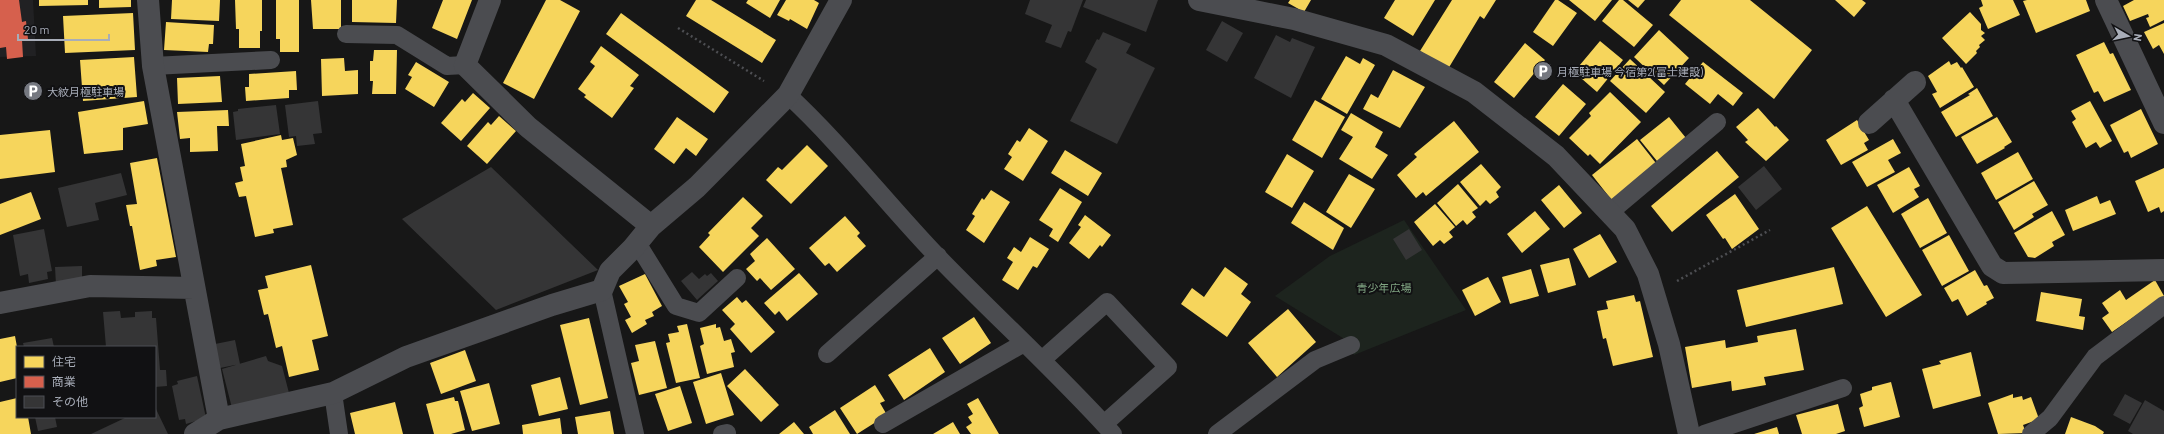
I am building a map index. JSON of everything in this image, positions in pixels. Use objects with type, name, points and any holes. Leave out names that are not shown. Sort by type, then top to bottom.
[{"type":"street","points":[[148,0],[153,66],[219,419]]},
{"type":"street","points":[[490,0],[465,65],[528,127],[651,226]]},
{"type":"street","points":[[195,434],[219,419],[332,393],[406,357],[552,305],[602,290],[610,271],[651,226],[697,188],[788,95],[841,0]]},
{"type":"street","points":[[1199,0],[1294,18],[1386,45],[1474,92],[1556,156],[1625,229],[1648,274],[1669,344],[1688,434]]},
{"type":"street","points":[[2106,0],[2164,123]]},
{"type":"street","points":[[1869,124],[1915,82]]},
{"type":"street","points":[[1894,100],[1992,266],[2003,273],[2164,270]]},
{"type":"street","points":[[0,303],[90,286],[194,288]]},
{"type":"lane","points":[[346,34],[398,35],[447,66],[465,65]]},
{"type":"lane","points":[[153,66],[271,60]]},
{"type":"lane","points":[[788,95],[816,122],[938,256],[1024,343],[1043,359],[1109,429],[1168,367],[1107,302],[1043,359]]},
{"type":"lane","points":[[1610,212],[1717,122]]},
{"type":"lane","points":[[637,243],[676,306],[699,313],[737,278]]},
{"type":"lane","points":[[827,354],[938,256]]},
{"type":"lane","points":[[602,290],[635,434]]},
{"type":"lane","points":[[2031,434],[2050,418],[2095,357],[2164,305]]},
{"type":"lane","points":[[883,424],[1024,343]]},
{"type":"lane","points":[[1217,434],[1315,360],[1351,345]]},
{"type":"lane","points":[[1704,434],[1843,388]]},
{"type":"lane","points":[[332,393],[339,434]]},
{"type":"path","points":[[678,28],[788,95]]},
{"type":"path","points":[[1654,294],[1770,230]]},
{"type":"shaded area","points":[[0,0],[33,0],[36,56],[0,57]]},
{"type":"green space","name":"青少年広場","points":[[1404,220],[1466,310],[1354,355],[1346,340],[1275,296],[1330,256]]},
{"type":"building: 住宅","points":[[39,0],[88,0],[88,5],[39,6]]},
{"type":"building: 住宅","points":[[99,0],[131,0],[131,7],[99,8]]},
{"type":"building: 住宅","points":[[172,0],[220,0],[219,21],[171,19]]},
{"type":"building: 住宅","points":[[235,0],[262,0],[262,31],[260,31],[260,48],[239,48],[239,29],[236,29]]},
{"type":"building: 住宅","points":[[276,0],[299,0],[299,52],[280,52],[280,39],[276,39]]},
{"type":"building: 住宅","points":[[311,0],[341,0],[341,29],[313,29]]},
{"type":"building: 住宅","points":[[352,0],[397,0],[396,23],[352,22]]},
{"type":"building: 住宅","points":[[443,0],[472,0],[457,39],[432,28]]},
{"type":"building: 住宅","points":[[546,0],[560,0],[580,11],[534,99],[503,83]]},
{"type":"building: 住宅","points":[[696,0],[711,0],[776,40],[762,63],[686,16]]},
{"type":"building: 住宅","points":[[748,0],[780,0],[770,18],[746,3]]},
{"type":"building: 住宅","points":[[786,0],[814,0],[819,3],[807,29],[790,19],[789,21],[777,15]]},
{"type":"building: 住宅","points":[[1290,0],[1311,0],[1304,12],[1288,3]]},
{"type":"building: 住宅","points":[[1395,0],[1435,0],[1413,36],[1384,18]]},
{"type":"building: 住宅","points":[[1452,0],[1496,0],[1484,19],[1480,16],[1448,69],[1420,51]]},
{"type":"building: 住宅","points":[[1555,0],[1558,0],[1577,13],[1553,46],[1533,32]]},
{"type":"building: 住宅","points":[[1569,0],[1612,0],[1595,21]]},
{"type":"building: 住宅","points":[[1619,0],[1623,0],[1653,25],[1634,47],[1602,21]]},
{"type":"building: 住宅","points":[[1628,0],[1645,0],[1638,8]]},
{"type":"building: 住宅","points":[[1681,0],[1750,0],[1812,50],[1774,99],[1669,15]]},
{"type":"building: 住宅","points":[[1835,0],[1862,0],[1866,3],[1854,17]]},
{"type":"building: 住宅","points":[[1981,0],[2013,0],[2020,15],[1988,29],[1979,8],[1983,6]]},
{"type":"building: 住宅","points":[[2086,0],[2090,11],[2036,33],[2023,1]]},
{"type":"building: 住宅","points":[[2134,0],[2164,0],[2164,20],[2150,27],[2146,18],[2149,17],[2148,14],[2130,21],[2123,6]]},
{"type":"building: 住宅","points":[[1970,12],[1981,24],[1981,30],[1985,33],[1981,36],[1985,40],[1979,45],[1980,47],[1976,51],[1977,53],[1966,64],[1942,38]]},
{"type":"building: 住宅","points":[[133,13],[135,50],[65,53],[63,16]]},
{"type":"building: 住宅","points":[[621,13],[729,92],[714,113],[606,34]]},
{"type":"building: 住宅","points":[[166,22],[214,25],[213,44],[209,44],[208,52],[164,50]]},
{"type":"building: 住宅","points":[[2164,23],[2164,54],[2159,45],[2153,49],[2144,32]]},
{"type":"building: 住宅","points":[[1659,30],[1689,58],[1664,85],[1634,57]]},
{"type":"building: 住宅","points":[[1600,41],[1623,60],[1597,92],[1574,72]]},
{"type":"building: 住宅","points":[[2104,42],[2110,54],[2113,53],[2131,90],[2104,102],[2098,91],[2094,93],[2076,55]]},
{"type":"building: 住宅","points":[[1525,43],[1545,60],[1514,98],[1494,82]]},
{"type":"building: 住宅","points":[[601,46],[639,75],[630,86],[634,88],[612,118],[584,97],[586,95],[578,89],[595,66],[590,62]]},
{"type":"building: 住宅","points":[[374,50],[397,50],[396,94],[372,94],[373,81],[370,81],[370,61],[373,61]]},
{"type":"building: 住宅","points":[[1346,56],[1360,64],[1363,58],[1375,65],[1347,114],[1321,99]]},
{"type":"building: 住宅","points":[[134,57],[137,97],[83,101],[80,60]]},
{"type":"building: 住宅","points":[[344,58],[345,71],[358,70],[358,94],[322,96],[321,59]]},
{"type":"building: 住宅","points":[[1630,59],[1665,92],[1646,113],[1610,81]]},
{"type":"building: 住宅","points":[[1949,61],[1951,65],[1957,62],[1961,68],[1962,67],[1974,87],[1940,108],[1932,94],[1937,92],[1928,76]]},
{"type":"building: 住宅","points":[[416,62],[449,82],[434,107],[405,89],[412,77],[408,75]]},
{"type":"building: 住宅","points":[[1703,62],[1743,93],[1733,106],[1718,94],[1710,104],[1685,84]]},
{"type":"building: 住宅","points":[[1393,70],[1425,87],[1400,128],[1363,109],[1371,94],[1378,98]]},
{"type":"building: 住宅","points":[[296,71],[297,90],[289,90],[289,98],[246,101],[245,87],[249,87],[249,74]]},
{"type":"building: 住宅","points":[[220,76],[222,102],[178,104],[177,78]]},
{"type":"building: 住宅","points":[[1563,84],[1586,104],[1559,136],[1535,117]]},
{"type":"building: 住宅","points":[[1977,88],[1993,116],[1956,137],[1941,112],[1970,95],[1968,94]]},
{"type":"building: 住宅","points":[[1610,92],[1641,122],[1600,164],[1590,154],[1588,156],[1569,138],[1591,116],[1589,113]]},
{"type":"building: 住宅","points":[[473,93],[490,108],[461,141],[441,123],[462,99],[465,102]]},
{"type":"building: 住宅","points":[[1315,100],[1345,117],[1322,158],[1292,140]]},
{"type":"building: 住宅","points":[[144,101],[148,124],[123,128],[123,150],[84,154],[78,112]]},
{"type":"building: 住宅","points":[[2090,101],[2112,141],[2100,148],[2096,142],[2086,148],[2072,122],[2076,119],[2071,111]]},
{"type":"building: 住宅","points":[[1758,108],[1789,140],[1766,161],[1745,142],[1748,140],[1736,127]]},
{"type":"building: 住宅","points":[[2141,109],[2158,144],[2131,158],[2128,151],[2124,153],[2110,125]]},
{"type":"building: 住宅","points":[[228,110],[229,126],[217,126],[218,151],[190,152],[190,138],[180,139],[177,112]]},
{"type":"building: 住宅","points":[[1351,113],[1383,132],[1375,147],[1388,155],[1372,179],[1339,159],[1353,137],[1341,130]]},
{"type":"building: 住宅","points":[[499,116],[516,131],[487,164],[467,146],[488,122],[491,125]]},
{"type":"building: 住宅","points":[[677,117],[708,139],[696,156],[686,148],[674,164],[654,149]]},
{"type":"building: 住宅","points":[[1669,117],[1690,143],[1661,166],[1640,140]]},
{"type":"building: 住宅","points":[[1997,117],[2012,142],[2004,147],[2005,148],[1977,164],[1961,137]]},
{"type":"building: 住宅","points":[[1857,120],[1869,140],[1864,143],[1868,150],[1841,165],[1826,140]]},
{"type":"building: 住宅","points":[[1454,121],[1479,152],[1426,196],[1423,192],[1416,198],[1397,175],[1417,157],[1414,154]]},
{"type":"building: 住宅","points":[[1029,128],[1048,141],[1023,181],[1004,169],[1012,157],[1008,154],[1017,140],[1020,142]]},
{"type":"building: 住宅","points":[[50,130],[55,172],[0,179],[0,135]]},
{"type":"building: 住宅","points":[[281,135],[282,140],[293,138],[297,155],[286,160],[287,167],[281,168],[293,225],[273,229],[274,233],[255,237],[246,196],[239,197],[235,183],[243,181],[240,167],[245,166],[241,144]]},
{"type":"building: 住宅","points":[[1637,139],[1659,167],[1614,203],[1592,175]]},
{"type":"building: 住宅","points":[[1893,139],[1901,153],[1888,160],[1895,172],[1867,187],[1852,162]]},
{"type":"building: 住宅","points":[[807,145],[828,166],[791,204],[766,180],[778,167],[782,170]]},
{"type":"building: 住宅","points":[[1065,150],[1102,173],[1088,196],[1051,173]]},
{"type":"building: 住宅","points":[[1717,151],[1739,177],[1672,232],[1651,206]]},
{"type":"building: 住宅","points":[[2018,152],[2033,179],[1996,200],[1981,173]]},
{"type":"building: 住宅","points":[[1287,154],[1314,171],[1292,208],[1265,192]]},
{"type":"building: 住宅","points":[[157,158],[176,257],[156,260],[157,266],[140,270],[132,226],[130,226],[126,205],[137,204],[130,163]]},
{"type":"building: 住宅","points":[[1481,164],[1501,187],[1496,192],[1499,197],[1490,204],[1486,200],[1480,206],[1460,182]]},
{"type":"building: 住宅","points":[[1909,167],[1920,186],[1914,189],[1919,197],[1893,213],[1877,185]]},
{"type":"building: 住宅","points":[[2164,168],[2164,211],[2161,213],[2159,207],[2148,212],[2135,181]]},
{"type":"building: 住宅","points":[[1349,174],[1375,189],[1351,228],[1326,212]]},
{"type":"building: 住宅","points":[[2034,181],[2048,205],[2032,214],[2034,217],[2014,230],[1998,202]]},
{"type":"building: 住宅","points":[[1458,184],[1478,208],[1472,212],[1476,217],[1467,225],[1463,220],[1456,226],[1437,203]]},
{"type":"building: 住宅","points":[[1559,185],[1582,213],[1564,228],[1541,200]]},
{"type":"building: 住宅","points":[[1060,188],[1082,202],[1058,242],[1049,236],[1053,229],[1039,220]]},
{"type":"building: 住宅","points":[[991,190],[1010,202],[984,243],[966,230],[975,216],[972,214],[982,198],[984,200]]},
{"type":"building: 住宅","points":[[31,192],[41,219],[0,235],[0,204]]},
{"type":"building: 住宅","points":[[1735,194],[1759,229],[1732,249],[1706,215]]},
{"type":"building: 住宅","points":[[2097,196],[2100,204],[2110,200],[2116,214],[2073,231],[2065,210]]},
{"type":"building: 住宅","points":[[743,197],[763,216],[751,228],[759,236],[723,272],[699,247],[710,235],[708,233]]},
{"type":"building: 住宅","points":[[1928,198],[1947,233],[1920,248],[1901,214]]},
{"type":"building: 住宅","points":[[1304,202],[1344,228],[1333,250],[1291,223]]},
{"type":"building: 住宅","points":[[1435,204],[1455,227],[1449,232],[1453,237],[1444,244],[1440,240],[1433,246],[1414,222]]},
{"type":"building: 住宅","points":[[1867,206],[1922,295],[1886,317],[1831,228]]},
{"type":"building: 住宅","points":[[1535,211],[1550,229],[1522,253],[1507,234]]},
{"type":"building: 住宅","points":[[2052,211],[2065,235],[2052,242],[2054,246],[2035,258],[2028,257],[2014,233]]},
{"type":"building: 住宅","points":[[1085,215],[1111,235],[1102,247],[1100,245],[1089,259],[1069,243],[1081,227],[1078,225]]},
{"type":"building: 住宅","points":[[845,216],[860,233],[857,236],[866,246],[837,272],[829,263],[825,266],[809,248]]},
{"type":"building: 住宅","points":[[1600,234],[1617,262],[1589,278],[1573,249]]},
{"type":"building: 住宅","points":[[1949,235],[1969,271],[1942,286],[1922,250]]},
{"type":"building: 住宅","points":[[1030,237],[1049,249],[1037,268],[1033,266],[1018,290],[1002,280],[1013,262],[1007,258],[1014,247],[1021,252]]},
{"type":"building: 住宅","points":[[767,238],[795,269],[771,290],[760,278],[757,281],[746,269],[755,261],[750,254]]},
{"type":"building: 住宅","points":[[1569,258],[1576,285],[1548,293],[1540,265]]},
{"type":"building: 住宅","points":[[311,265],[328,336],[312,340],[319,370],[289,377],[282,346],[276,348],[268,314],[264,315],[258,290],[268,288],[265,276]]},
{"type":"building: 住宅","points":[[1225,267],[1248,284],[1241,294],[1251,302],[1227,337],[1181,304],[1192,288],[1204,297]]},
{"type":"building: 住宅","points":[[1834,267],[1843,304],[1746,327],[1737,290]]},
{"type":"building: 住宅","points":[[1531,269],[1539,296],[1510,304],[1502,277]]},
{"type":"building: 住宅","points":[[1975,270],[1984,286],[1987,285],[1994,298],[1967,316],[1958,299],[1952,302],[1944,288]]},
{"type":"building: 住宅","points":[[799,273],[818,294],[787,321],[779,311],[775,315],[764,303]]},
{"type":"building: 住宅","points":[[645,274],[662,306],[652,312],[654,316],[645,320],[647,324],[632,333],[625,320],[631,317],[624,304],[628,302],[619,286]]},
{"type":"building: 住宅","points":[[1488,277],[1501,302],[1475,316],[1462,290]]},
{"type":"building: 住宅","points":[[2155,280],[2164,296],[2112,332],[2102,318],[2109,313],[2102,303],[2120,290],[2126,300]]},
{"type":"building: 住宅","points":[[2041,292],[2082,299],[2079,316],[2085,317],[2083,330],[2036,321]]},
{"type":"building: 住宅","points":[[1634,295],[1636,302],[1640,301],[1653,357],[1613,366],[1606,338],[1603,339],[1597,311],[1608,309],[1606,301]]},
{"type":"building: 住宅","points":[[737,297],[742,303],[746,300],[775,332],[751,353],[730,329],[735,324],[722,310]]},
{"type":"building: 住宅","points":[[1288,309],[1316,342],[1277,377],[1248,343]]},
{"type":"building: 住宅","points":[[974,317],[991,343],[960,364],[942,338]]},
{"type":"building: 住宅","points":[[589,318],[608,398],[580,405],[560,325]]},
{"type":"building: 住宅","points":[[687,324],[700,378],[676,383],[666,343],[670,342],[668,334],[679,332],[677,326]]},
{"type":"building: 住宅","points":[[716,324],[716,328],[720,327],[724,341],[731,339],[735,352],[731,353],[734,367],[707,374],[700,346],[704,344],[700,328]]},
{"type":"building: 住宅","points":[[1796,329],[1804,370],[1764,377],[1766,385],[1732,391],[1731,381],[1692,388],[1685,347],[1725,340],[1726,348],[1758,342],[1757,336]]},
{"type":"building: 住宅","points":[[15,336],[17,346],[16,378],[0,382],[0,339]]},
{"type":"building: 住宅","points":[[655,341],[667,388],[639,395],[631,363],[639,361],[635,345]]},
{"type":"building: 住宅","points":[[930,348],[945,372],[904,400],[888,375]]},
{"type":"building: 住宅","points":[[465,350],[476,381],[441,394],[430,363]]},
{"type":"building: 住宅","points":[[1971,352],[1981,396],[1933,409],[1922,369],[1941,364],[1939,361]]},
{"type":"building: 住宅","points":[[745,369],[779,405],[761,422],[727,386]]},
{"type":"building: 住宅","points":[[721,373],[734,415],[706,424],[693,382]]},
{"type":"building: 住宅","points":[[560,377],[568,409],[539,416],[531,385]]},
{"type":"building: 住宅","points":[[1891,382],[1900,417],[1864,427],[1859,408],[1863,406],[1860,394],[1872,390],[1872,387]]},
{"type":"building: 住宅","points":[[489,383],[500,424],[472,431],[460,391]]},
{"type":"building: 住宅","points":[[875,385],[885,401],[880,403],[887,415],[857,434],[840,408]]},
{"type":"building: 住宅","points":[[680,386],[692,423],[668,431],[655,394]]},
{"type":"building: 住宅","points":[[2013,394],[2013,398],[2022,396],[2023,400],[2031,397],[2039,419],[2023,425],[2026,433],[1998,434],[1988,403]]},
{"type":"building: 住宅","points":[[454,397],[455,401],[458,401],[465,430],[451,434],[434,434],[426,404]]},
{"type":"building: 住宅","points":[[16,398],[16,418],[28,418],[31,434],[0,434],[0,402]]},
{"type":"building: 住宅","points":[[978,398],[999,434],[971,434],[966,427],[972,423],[968,417],[973,414],[967,404]]},
{"type":"building: 住宅","points":[[395,402],[403,434],[355,434],[350,413]]},
{"type":"building: 住宅","points":[[1838,404],[1845,431],[1836,434],[1802,434],[1796,415]]},
{"type":"building: 住宅","points":[[835,410],[850,434],[813,434],[809,427]]},
{"type":"building: 住宅","points":[[610,411],[614,434],[578,434],[575,417]]},
{"type":"building: 住宅","points":[[2071,417],[2095,426],[2104,432],[2103,434],[2065,434]]},
{"type":"building: 住宅","points":[[560,418],[562,434],[523,434],[522,425]]},
{"type":"building: 住宅","points":[[794,422],[804,434],[779,434]]},
{"type":"building: 住宅","points":[[953,422],[960,434],[933,434]]},
{"type":"building: 住宅","points":[[1777,427],[1779,434],[1754,434]]},
{"type":"building: 商業","points":[[0,0],[19,0],[22,22],[26,21],[28,39],[22,40],[23,57],[7,59],[6,47],[0,48]]},
{"type":"building: その他","points":[[1030,0],[1083,0],[1071,32],[1068,31],[1061,48],[1045,42],[1052,25],[1025,14]]},
{"type":"building: その他","points":[[1086,0],[1158,0],[1146,32],[1083,7]]},
{"type":"building: その他","points":[[1222,21],[1243,33],[1227,62],[1206,50]]},
{"type":"building: その他","points":[[1103,32],[1131,44],[1126,53],[1155,68],[1117,144],[1070,121],[1097,69],[1085,62],[1097,39],[1099,40]]},
{"type":"building: その他","points":[[1276,35],[1290,42],[1292,38],[1315,47],[1291,98],[1254,78]]},
{"type":"building: その他","points":[[318,101],[322,133],[313,134],[315,144],[297,146],[296,136],[289,137],[285,105]]},
{"type":"building: その他","points":[[276,105],[280,134],[236,140],[233,112],[238,111],[238,109]]},
{"type":"building: その他","points":[[1764,166],[1782,189],[1756,210],[1738,187]]},
{"type":"building: その他","points":[[491,167],[598,270],[496,310],[402,219]]},
{"type":"building: その他","points":[[121,173],[127,195],[95,203],[99,220],[67,227],[58,188]]},
{"type":"building: その他","points":[[44,229],[52,271],[47,272],[48,279],[29,283],[28,274],[20,276],[13,235]]},
{"type":"building: その他","points":[[1409,229],[1422,250],[1406,260],[1393,239]]},
{"type":"building: その他","points":[[82,266],[82,284],[56,285],[55,267]]},
{"type":"building: その他","points":[[692,272],[699,279],[705,274],[707,276],[711,273],[718,281],[697,300],[681,281]]},
{"type":"building: その他","points":[[120,311],[121,318],[135,317],[135,312],[152,311],[152,318],[156,318],[160,370],[166,370],[167,386],[156,387],[156,346],[106,346],[103,312]]},
{"type":"building: その他","points":[[52,338],[54,346],[24,346],[23,343]]},
{"type":"building: その他","points":[[235,340],[240,364],[220,368],[215,344]]},
{"type":"building: その他","points":[[266,356],[268,361],[282,366],[289,393],[232,408],[222,369]]},
{"type":"building: その他","points":[[197,376],[206,418],[186,424],[185,419],[179,420],[172,386],[178,384],[177,381]]},
{"type":"building: その他","points":[[2125,394],[2142,403],[2130,424],[2113,415]]},
{"type":"building: その他","points":[[2145,400],[2164,411],[2164,434],[2133,434],[2128,431]]},
{"type":"building: その他","points":[[156,409],[168,434],[91,434],[125,418],[156,418]]},
{"type":"building: その他","points":[[35,418],[55,418],[57,427],[38,431]]},
{"type":"place","name":"月極駐車場 今宿第2(富士建設)","points":[[1543,71]]},
{"type":"place","name":"大紋月極駐車場","points":[[33,91]]}]
